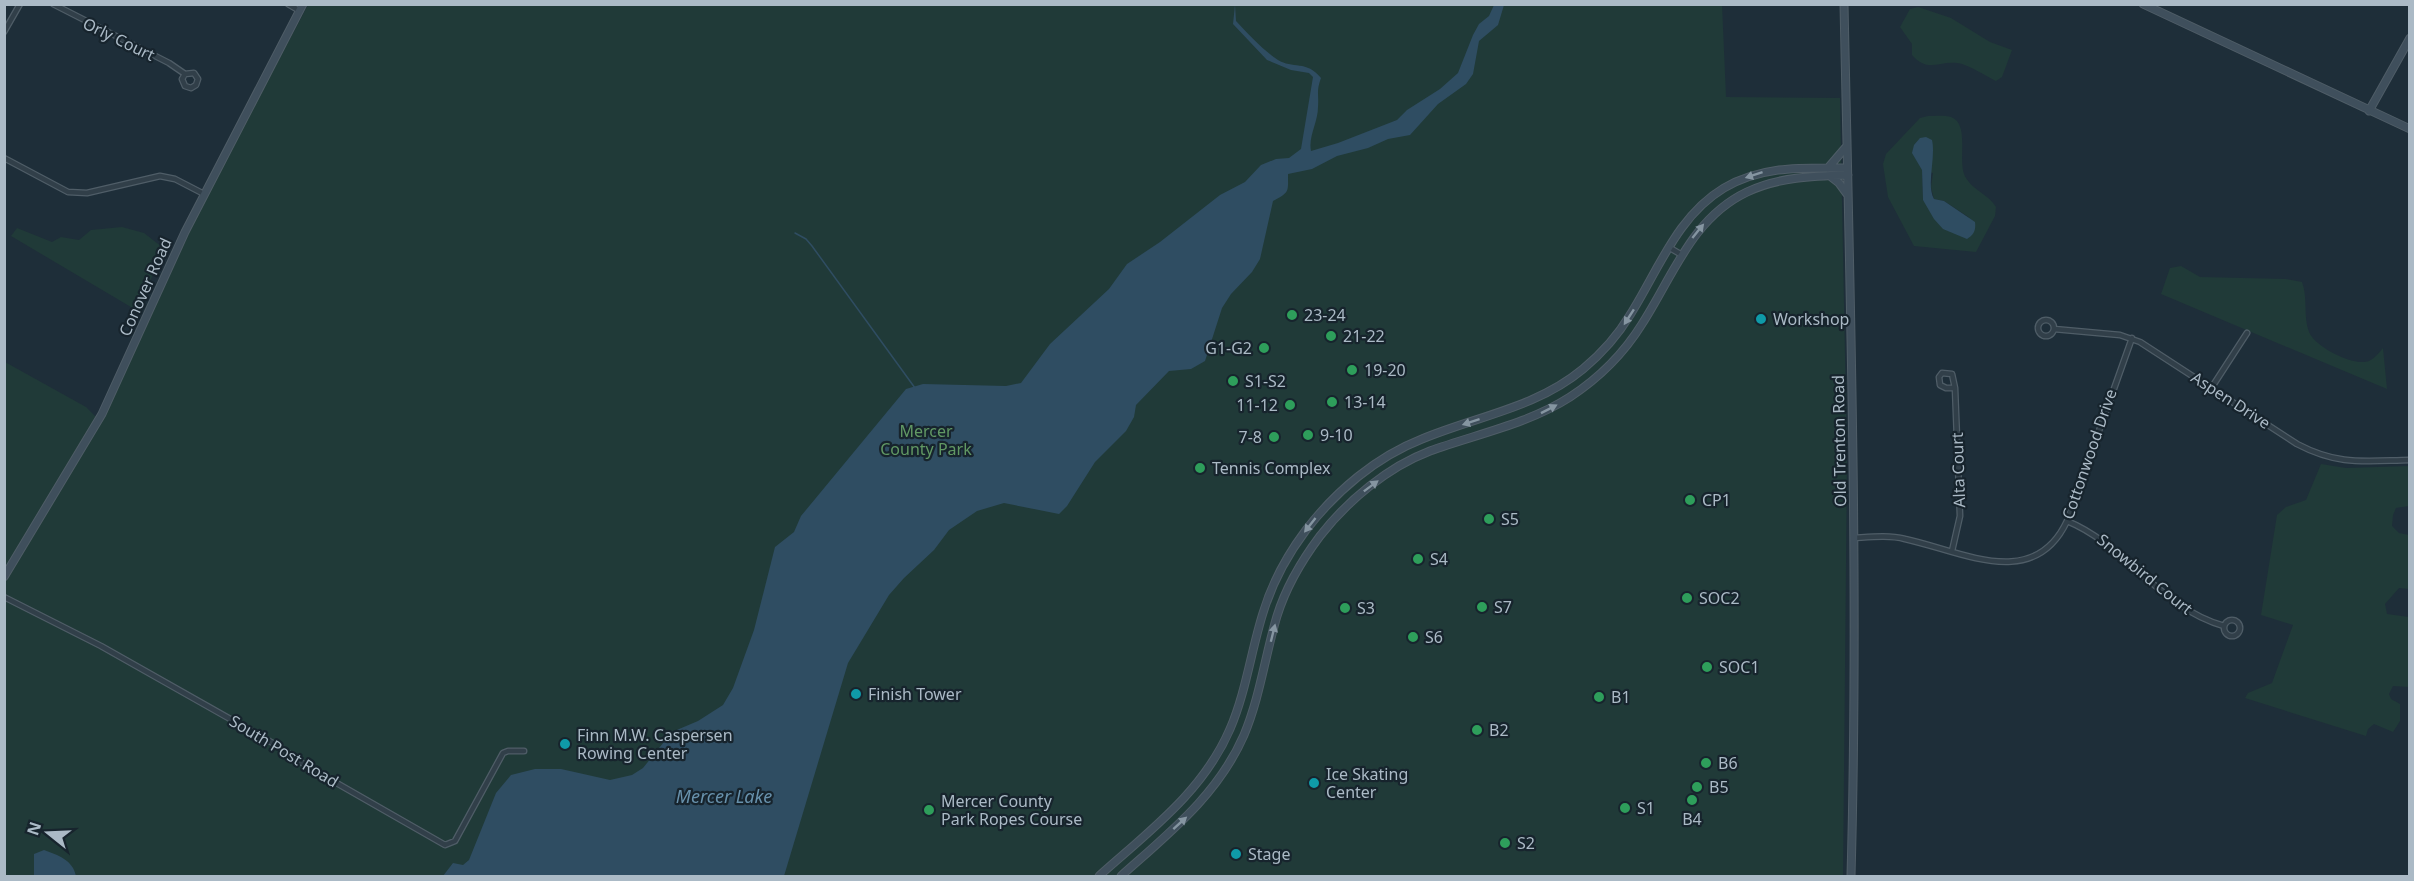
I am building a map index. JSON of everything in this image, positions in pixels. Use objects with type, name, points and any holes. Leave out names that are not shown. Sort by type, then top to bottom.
[{"type":"street","points":[[4,32],[20,4]]},
{"type":"street","name":"Orly Court","points":[[53,4],[169,63],[184,74]]},
{"type":"street","points":[[288,4],[301,8]]},
{"type":"street","name":"Old Trenton Road","points":[[1844,4],[1854,538],[1855,683],[1851,876]]},
{"type":"street","points":[[2143,4],[2409,129]]},
{"type":"street","name":"Conover Road","points":[[4,577],[100,418],[204,194],[301,8]]},
{"type":"street","points":[[2369,111],[2409,38]]},
{"type":"street","points":[[1121,876],[1192,812],[1225,770],[1249,722],[1277,616],[1292,580],[1311,549],[1344,508],[1373,484],[1414,459],[1526,420],[1557,405],[1586,386],[1634,337],[1682,255],[1707,221],[1741,195],[1775,182],[1828,172],[1847,144]]},
{"type":"street","points":[[4,158],[68,192],[87,193],[160,176],[175,179],[204,194]]},
{"type":"street","points":[[1099,876],[1182,802],[1213,762],[1235,716],[1263,612],[1276,580],[1304,532],[1330,502],[1376,464],[1411,444],[1521,406],[1550,392],[1577,374],[1619,331],[1679,231],[1696,210],[1715,194],[1738,180],[1775,169],[1847,171]]},
{"type":"street","points":[[1828,172],[1848,195]]},
{"type":"street","points":[[1670,248],[1682,255]]},
{"type":"street","name":"Aspen Drive","points":[[2054,329],[2132,338],[2212,387],[2297,444],[2324,457],[2346,461],[2409,460]]},
{"type":"street","points":[[2212,387],[2247,333]]},
{"type":"street","name":"Cottonwood Drive","points":[[1854,538],[1904,538],[1996,562],[2022,561],[2039,554],[2053,543],[2067,521],[2132,338]]},
{"type":"street","name":"Alta Court","points":[[1952,551],[1960,516],[1955,388]]},
{"type":"street","name":"Snowbird Court","points":[[2067,521],[2092,532],[2192,614],[2224,626]]},
{"type":"street","name":"South Post Road","points":[[4,597],[101,646],[278,746],[305,765],[445,845],[455,841],[503,753],[524,751]]},
{"type":"street","points":[[1253,653],[1267,656]]},
{"type":"street","points":[[1150,831],[1160,842]]},
{"type":"green space","name":"Mercer County Park","points":[[308,5],[1722,5],[1726,97],[1840,98],[1847,459],[1843,876],[5,876],[5,582],[123,377],[208,192]]},
{"type":"green space","points":[[1918,7],[1951,18],[1990,42],[2012,50],[2002,77],[1996,81],[1957,63],[1923,64],[1912,55],[1912,44],[1900,27],[1910,9]]},
{"type":"green space","points":[[1946,116],[1957,121],[1962,135],[1962,163],[1966,178],[1996,207],[1995,216],[1976,252],[1914,246],[1888,197],[1883,164],[1886,154],[1920,118]],"holes":[[[1922,170],[1933,173],[1931,187],[1934,199],[1944,201],[1970,218],[1923,200]]]},
{"type":"green space","points":[[122,227],[144,233],[162,247],[153,275],[136,310],[11,236],[17,228],[52,242],[61,237],[79,240],[91,230]]},
{"type":"green space","points":[[2181,266],[2200,277],[2286,279],[2302,282],[2307,326],[2313,338],[2327,349],[2354,361],[2369,361],[2383,348],[2387,389],[2161,294],[2170,268]]},
{"type":"green space","points":[[5,362],[86,407],[96,417],[5,570]]},
{"type":"green space","points":[[2321,464],[2346,468],[2409,466],[2409,506],[2396,508],[2392,526],[2399,533],[2409,535],[2409,589],[2399,588],[2385,604],[2387,614],[2409,617],[2409,687],[2393,686],[2389,694],[2391,699],[2400,704],[2400,721],[2393,732],[2374,724],[2368,729],[2366,736],[2245,698],[2248,693],[2272,683],[2293,625],[2261,615],[2277,515],[2286,507],[2306,500]]},
{"type":"water","name":"Mercer Lake","points":[[1235,5],[1236,21],[1267,52],[1283,63],[1310,69],[1321,78],[1311,151],[1397,120],[1407,110],[1440,89],[1458,73],[1479,24],[1489,16],[1494,5],[1504,5],[1498,25],[1479,41],[1473,74],[1466,84],[1438,104],[1410,135],[1388,139],[1368,148],[1337,156],[1312,169],[1288,174],[1287,191],[1273,201],[1260,259],[1222,308],[1205,361],[1191,369],[1169,371],[1136,405],[1134,417],[1126,431],[1095,462],[1067,506],[1059,514],[1004,503],[977,511],[949,530],[934,550],[889,595],[848,663],[784,876],[443,876],[453,863],[463,865],[469,860],[496,793],[511,775],[535,769],[561,769],[610,780],[632,775],[643,768],[672,732],[698,721],[723,705],[733,688],[754,630],[775,547],[794,532],[801,516],[906,389],[923,384],[1006,386],[1021,383],[1050,344],[1109,289],[1127,264],[1160,242],[1220,195],[1245,182],[1261,165],[1276,159],[1289,158],[1301,149],[1313,77],[1309,73],[1291,70],[1267,60],[1233,24]]},
{"type":"water","points":[[1926,137],[1932,140],[1933,147],[1931,186],[1934,199],[1944,201],[1975,222],[1974,232],[1967,239],[1943,229],[1923,200],[1922,170],[1912,153],[1914,145],[1920,138]]},
{"type":"water","points":[[44,850],[68,862],[76,876],[34,876],[34,854]]},
{"type":"waterway","points":[[795,233],[806,239],[812,246],[915,388]]},
{"type":"place","name":"23-24","points":[[1292,315]]},
{"type":"place","name":"Workshop","points":[[1761,319]]},
{"type":"place","name":"21-22","points":[[1331,336]]},
{"type":"place","name":"G1-G2","points":[[1264,348]]},
{"type":"place","name":"19-20","points":[[1352,370]]},
{"type":"place","name":"S1-S2","points":[[1233,381]]},
{"type":"place","name":"13-14","points":[[1332,402]]},
{"type":"place","name":"11-12","points":[[1290,405]]},
{"type":"place","name":"9-10","points":[[1308,435]]},
{"type":"place","name":"7-8","points":[[1274,437]]},
{"type":"place","name":"Tennis Complex","points":[[1200,468]]},
{"type":"place","name":"CP1","points":[[1690,500]]},
{"type":"place","name":"S5","points":[[1489,519]]},
{"type":"place","name":"S4","points":[[1418,559]]},
{"type":"place","name":"SOC2","points":[[1687,598]]},
{"type":"place","name":"S7","points":[[1482,607]]},
{"type":"place","name":"S3","points":[[1345,608]]},
{"type":"place","name":"S6","points":[[1413,637]]},
{"type":"place","name":"SOC1","points":[[1707,667]]},
{"type":"place","name":"Finish Tower","points":[[856,694]]},
{"type":"place","name":"B1","points":[[1599,697]]},
{"type":"place","name":"B2","points":[[1477,730]]},
{"type":"place","name":"Finn M.W. Caspersen Rowing Center","points":[[565,744]]},
{"type":"place","name":"B6","points":[[1706,763]]},
{"type":"place","name":"Ice Skating Center","points":[[1314,783]]},
{"type":"place","name":"B5","points":[[1697,787]]},
{"type":"place","name":"B4","points":[[1692,800]]},
{"type":"place","name":"S1","points":[[1625,808]]},
{"type":"place","name":"Mercer County Park Ropes Course","points":[[929,810]]},
{"type":"place","name":"S2","points":[[1505,843]]},
{"type":"place","name":"Stage","points":[[1236,854]]}]
